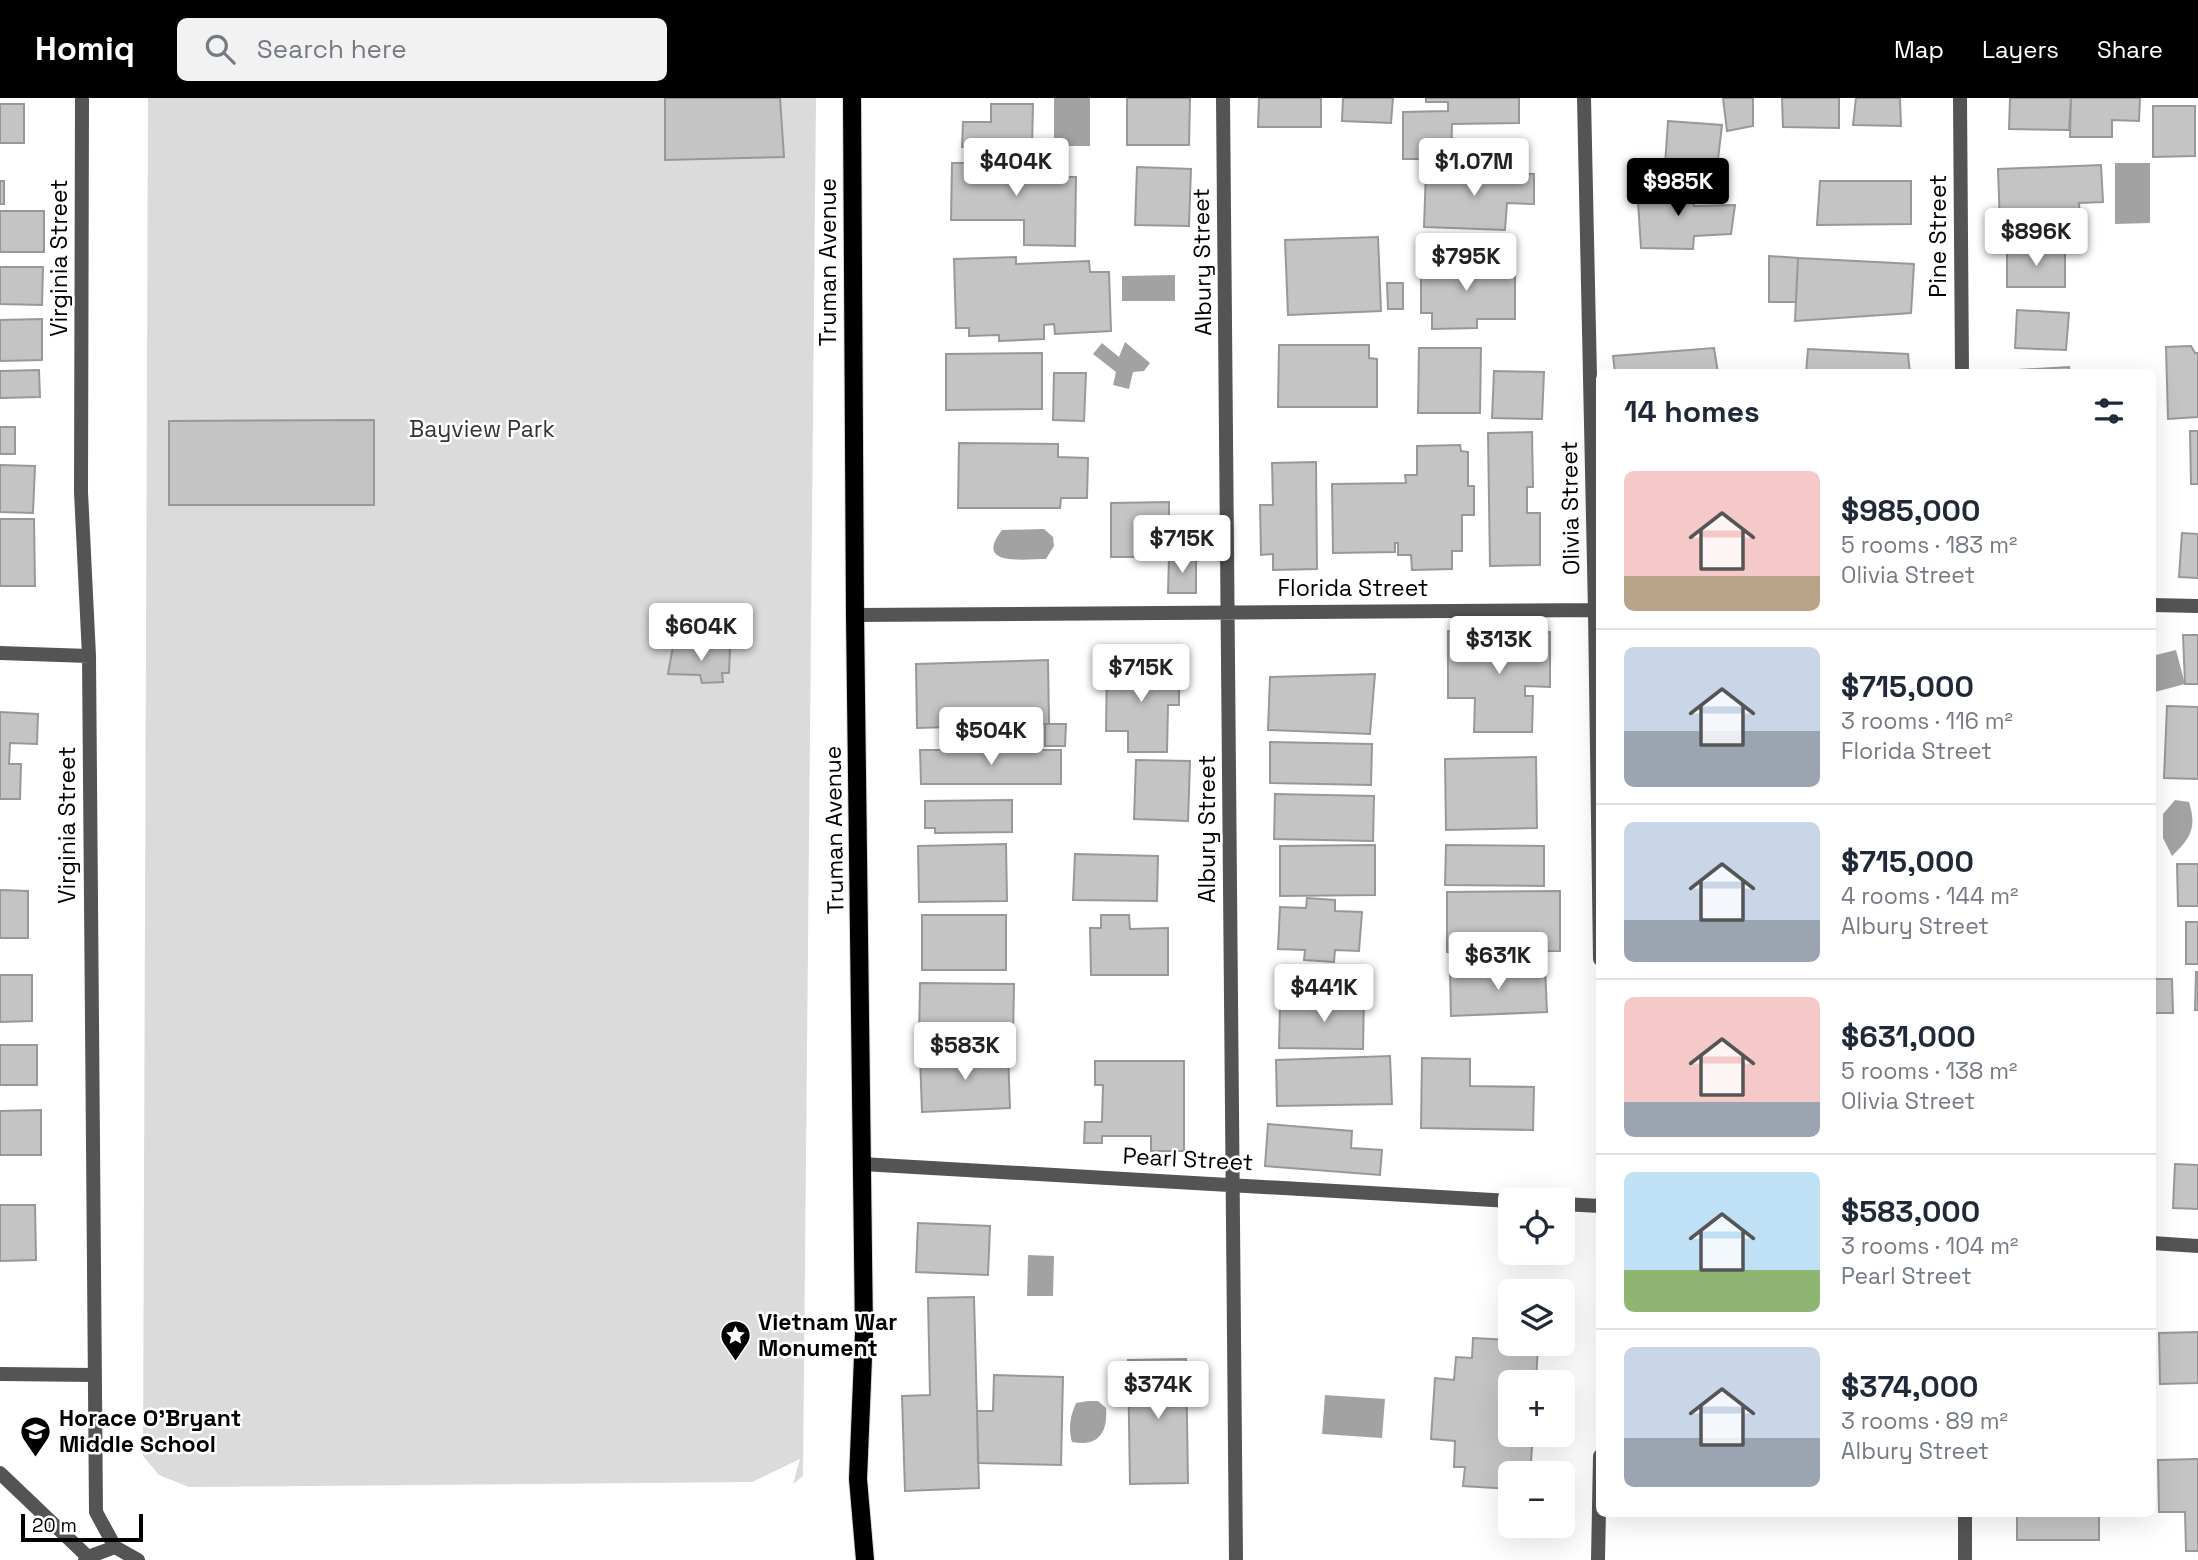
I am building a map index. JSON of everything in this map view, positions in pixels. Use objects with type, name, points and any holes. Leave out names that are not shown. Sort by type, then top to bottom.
[{"type":"main road","name":"Truman Avenue","points":[[852,98],[864,1333],[858,1479],[865,1560]]},
{"type":"street","name":"Virginia Street","points":[[82,98],[80,492],[89,656],[96,1512],[115,1548]]},
{"type":"street","name":"Albury Street","points":[[1223,98],[1236,1560]]},
{"type":"street","name":"Olivia Street","points":[[1584,98],[1596,571]]},
{"type":"street","name":"Pine Street","points":[[1960,98],[1962,369]]},
{"type":"street","points":[[2156,606],[2198,606]]},
{"type":"street","name":"Florida Street","points":[[855,615],[1596,610]]},
{"type":"street","points":[[0,653],[89,656]]},
{"type":"street","name":"Pearl Street","points":[[862,1164],[1498,1200]]},
{"type":"street","points":[[1575,1205],[1596,1206]]},
{"type":"street","points":[[2156,1243],[2198,1246]]},
{"type":"street","points":[[0,1374],[95,1375]]},
{"type":"street","points":[[0,1473],[87,1559],[115,1548],[138,1560]]},
{"type":"street","points":[[1598,1560],[1599,1517]]},
{"type":"street","points":[[1965,1517],[1965,1560]]},
{"type":"green space","name":"Bayview Park","points":[[148,98],[816,98],[803,1476],[793,1484],[800,1459],[752,1482],[189,1487],[159,1475],[143,1456]]},
{"type":"shaded area","points":[[1054,98],[1090,98],[1090,146],[1054,146]]},
{"type":"shaded area","points":[[2115,163],[2150,163],[2150,223],[2115,224]]},
{"type":"shaded area","points":[[1175,275],[1175,301],[1122,301],[1122,276]]},
{"type":"shaded area","points":[[1125,342],[1150,363],[1144,371],[1133,372],[1129,389],[1113,385],[1116,372],[1093,354],[1102,343],[1119,357]]},
{"type":"shaded area","points":[[1044,529],[1053,537],[1054,546],[1046,559],[1015,560],[998,555],[994,550],[1002,530]]},
{"type":"shaded area","points":[[2176,650],[2185,684],[2156,692],[2156,655]]},
{"type":"shaded area","points":[[2175,800],[2189,802],[2192,826],[2184,844],[2172,856],[2163,838],[2163,814]]},
{"type":"shaded area","points":[[1028,1255],[1054,1256],[1053,1296],[1027,1296]]},
{"type":"shaded area","points":[[1325,1395],[1385,1399],[1382,1438],[1322,1434]]},
{"type":"shaded area","points":[[1098,1401],[1106,1408],[1103,1431],[1095,1440],[1072,1442],[1070,1427],[1074,1408],[1076,1403]]},
{"type":"building","points":[[665,98],[780,98],[784,157],[665,160]]},
{"type":"building","points":[[1127,98],[1190,98],[1189,145],[1127,145]]},
{"type":"building","points":[[1259,98],[1321,98],[1321,127],[1258,127]]},
{"type":"building","points":[[1343,98],[1393,98],[1391,123],[1342,121]]},
{"type":"building","points":[[1426,98],[1519,98],[1519,123],[1452,124],[1451,159],[1403,159],[1403,112],[1448,111],[1448,102],[1426,102]]},
{"type":"building","points":[[1723,98],[1753,98],[1753,126],[1727,131]]},
{"type":"building","points":[[1782,98],[1839,98],[1839,128],[1783,127]]},
{"type":"building","points":[[1856,98],[1900,98],[1901,126],[1853,125]]},
{"type":"building","points":[[2010,98],[2071,98],[2069,130],[2009,129]]},
{"type":"building","points":[[2071,98],[2140,98],[2139,121],[2112,120],[2112,137],[2070,137]]},
{"type":"building","points":[[0,104],[24,104],[24,143],[0,143]]},
{"type":"building","points":[[991,104],[1033,104],[1032,148],[962,147],[963,122],[991,122]]},
{"type":"building","points":[[2153,106],[2195,106],[2195,156],[2153,157]]},
{"type":"building","points":[[1668,121],[1722,125],[1715,185],[1664,180]]},
{"type":"building","points":[[994,150],[1027,150],[1026,177],[1076,177],[1075,246],[1024,245],[1024,220],[951,220],[952,163],[994,163]]},
{"type":"building","points":[[2101,165],[2103,202],[2079,203],[2080,221],[2000,225],[1998,169]]},
{"type":"building","points":[[1137,167],[1191,169],[1189,226],[1135,225]]},
{"type":"building","points":[[1426,170],[1534,174],[1534,204],[1507,203],[1505,230],[1424,227]]},
{"type":"building","points":[[0,181],[4,181],[4,204],[0,204]]},
{"type":"building","points":[[1820,181],[1911,181],[1911,224],[1817,225]]},
{"type":"building","points":[[1693,185],[1694,206],[1735,205],[1731,234],[1694,236],[1693,249],[1641,248],[1637,187]]},
{"type":"building","points":[[0,211],[44,211],[44,252],[0,252]]},
{"type":"building","points":[[1378,237],[1381,311],[1288,315],[1285,240]]},
{"type":"building","points":[[2007,248],[2065,248],[2065,287],[2007,287]]},
{"type":"building","points":[[1428,255],[1458,255],[1457,267],[1515,267],[1515,319],[1477,319],[1477,328],[1432,329],[1432,313],[1421,313],[1421,270],[1429,270]]},
{"type":"building","points":[[1769,256],[1798,258],[1796,302],[1769,302]]},
{"type":"building","points":[[1016,257],[1016,264],[1089,261],[1090,272],[1109,272],[1111,331],[1055,334],[1054,324],[1044,325],[1044,339],[999,341],[999,335],[969,336],[969,328],[956,328],[954,259]]},
{"type":"building","points":[[1798,258],[1914,264],[1911,313],[1795,321]]},
{"type":"building","points":[[0,267],[43,267],[42,305],[0,304]]},
{"type":"building","points":[[1387,283],[1403,283],[1403,309],[1388,309]]},
{"type":"building","points":[[2017,310],[2069,313],[2066,350],[2015,348]]},
{"type":"building","points":[[42,319],[42,360],[0,361],[0,320]]},
{"type":"building","points":[[1279,345],[1369,345],[1369,358],[1377,359],[1377,407],[1278,407]]},
{"type":"building","points":[[2191,346],[2195,353],[2198,353],[2198,417],[2168,419],[2166,347]]},
{"type":"building","points":[[1419,348],[1481,348],[1480,413],[1418,413]]},
{"type":"building","points":[[1714,348],[1717,369],[1615,369],[1613,356]]},
{"type":"building","points":[[1808,349],[1908,354],[1910,369],[1806,369]]},
{"type":"building","points":[[1042,353],[1042,409],[946,410],[946,354]]},
{"type":"building","points":[[2069,367],[2069,369],[2035,369]]},
{"type":"building","points":[[39,370],[40,397],[0,398],[0,371]]},
{"type":"building","points":[[1494,371],[1544,372],[1542,419],[1492,418]]},
{"type":"building","points":[[1054,373],[1086,373],[1084,421],[1053,420]]},
{"type":"building","points":[[374,420],[374,505],[169,505],[169,421]]},
{"type":"building","points":[[0,427],[15,427],[15,454],[0,454]]},
{"type":"building","points":[[2190,431],[2198,431],[2198,484],[2191,484]]},
{"type":"building","points":[[1532,432],[1533,487],[1527,487],[1527,513],[1540,513],[1540,565],[1490,566],[1488,433]]},
{"type":"building","points":[[959,443],[1058,444],[1058,457],[1088,458],[1087,498],[1061,498],[1060,508],[958,508]]},
{"type":"building","points":[[1460,445],[1461,451],[1468,452],[1468,486],[1474,486],[1474,515],[1462,515],[1462,551],[1452,551],[1452,569],[1412,570],[1411,555],[1398,555],[1398,543],[1395,543],[1395,552],[1333,553],[1332,484],[1406,483],[1405,475],[1417,475],[1417,446]]},
{"type":"building","points":[[1316,462],[1317,569],[1273,570],[1273,554],[1261,555],[1260,505],[1273,505],[1272,463]]},
{"type":"building","points":[[0,465],[35,466],[33,513],[0,512]]},
{"type":"building","points":[[1169,502],[1169,557],[1111,557],[1111,503]]},
{"type":"building","points":[[0,519],[34,519],[35,586],[0,586]]},
{"type":"building","points":[[2182,533],[2198,534],[2198,578],[2179,577]]},
{"type":"building","points":[[1196,556],[1196,593],[1168,593],[1169,557]]},
{"type":"building","points":[[1448,631],[1550,632],[1550,687],[1525,686],[1525,696],[1533,696],[1532,732],[1474,732],[1475,698],[1448,698]]},
{"type":"building","points":[[2183,635],[2198,635],[2198,684],[2185,684]]},
{"type":"building","points":[[673,646],[730,648],[729,673],[722,673],[723,682],[702,683],[700,675],[668,674]]},
{"type":"building","points":[[1048,660],[1049,724],[917,728],[916,664]]},
{"type":"building","points":[[1107,665],[1167,665],[1167,675],[1179,675],[1179,705],[1168,705],[1167,752],[1128,752],[1128,731],[1106,731]]},
{"type":"building","points":[[1375,674],[1370,734],[1268,730],[1270,677]]},
{"type":"building","points":[[2167,706],[2198,707],[2198,779],[2164,778]]},
{"type":"building","points":[[0,712],[38,714],[37,744],[10,743],[9,764],[21,764],[20,799],[0,799]]},
{"type":"building","points":[[1045,724],[1066,724],[1065,746],[1045,746]]},
{"type":"building","points":[[1270,742],[1372,744],[1371,785],[1270,783]]},
{"type":"building","points":[[920,750],[1061,750],[1061,784],[921,784]]},
{"type":"building","points":[[1536,757],[1537,828],[1446,830],[1445,759]]},
{"type":"building","points":[[1136,760],[1190,761],[1188,821],[1134,819]]},
{"type":"building","points":[[1275,794],[1374,796],[1373,841],[1274,839]]},
{"type":"building","points":[[1012,800],[1012,832],[935,833],[935,828],[925,828],[925,801]]},
{"type":"building","points":[[1006,844],[1007,901],[919,902],[918,846]]},
{"type":"building","points":[[1375,845],[1375,895],[1280,896],[1280,846]]},
{"type":"building","points":[[1446,845],[1544,846],[1544,886],[1445,885]]},
{"type":"building","points":[[1075,854],[1158,856],[1157,901],[1073,900]]},
{"type":"building","points":[[2177,864],[2198,864],[2198,906],[2178,906]]},
{"type":"building","points":[[0,890],[28,891],[28,938],[0,938]]},
{"type":"building","points":[[1560,891],[1560,951],[1447,952],[1447,892]]},
{"type":"building","points":[[1307,898],[1335,900],[1335,911],[1362,912],[1359,951],[1335,950],[1334,962],[1304,960],[1305,950],[1278,949],[1280,907],[1306,908]]},
{"type":"building","points":[[922,915],[1006,915],[1006,970],[922,970]]},
{"type":"building","points":[[1101,915],[1129,915],[1130,929],[1168,928],[1168,975],[1091,975],[1090,928],[1101,928]]},
{"type":"building","points":[[2186,922],[2198,922],[2198,964],[2186,964]]},
{"type":"building","points":[[1545,967],[1547,1012],[1451,1016],[1450,971]]},
{"type":"building","points":[[2198,972],[2198,1010],[2195,1010]]},
{"type":"building","points":[[0,975],[32,975],[32,1021],[0,1022]]},
{"type":"building","points":[[2156,979],[2172,979],[2173,1013],[2156,1013]]},
{"type":"building","points":[[920,983],[1014,984],[1013,1041],[919,1041]]},
{"type":"building","points":[[1333,991],[1364,992],[1363,1049],[1279,1048],[1280,1005],[1333,1006]]},
{"type":"building","points":[[0,1045],[37,1045],[37,1085],[0,1085]]},
{"type":"building","points":[[1008,1052],[1010,1108],[922,1112],[920,1056]]},
{"type":"building","points":[[1390,1056],[1392,1104],[1277,1106],[1276,1060]]},
{"type":"building","points":[[1422,1058],[1470,1059],[1470,1086],[1534,1087],[1533,1130],[1421,1128]]},
{"type":"building","points":[[1095,1061],[1184,1061],[1184,1151],[1151,1151],[1151,1136],[1102,1136],[1102,1143],[1084,1143],[1085,1122],[1102,1122],[1103,1085],[1095,1085]]},
{"type":"building","points":[[41,1110],[41,1155],[0,1155],[0,1111]]},
{"type":"building","points":[[1268,1124],[1352,1131],[1351,1148],[1382,1150],[1380,1175],[1265,1166]]},
{"type":"building","points":[[2175,1164],[2198,1165],[2198,1209],[2173,1208]]},
{"type":"building","points":[[0,1205],[35,1205],[36,1260],[0,1261]]},
{"type":"building","points":[[918,1223],[990,1226],[988,1275],[916,1272]]},
{"type":"building","points":[[974,1297],[979,1488],[905,1491],[902,1396],[930,1395],[928,1298]]},
{"type":"building","points":[[2198,1332],[2198,1383],[2160,1384],[2159,1333]]},
{"type":"building","points":[[1473,1338],[1498,1339],[1498,1356],[1537,1356],[1537,1370],[1498,1370],[1498,1447],[1532,1447],[1531,1461],[1498,1461],[1498,1488],[1463,1486],[1465,1467],[1454,1467],[1455,1441],[1431,1439],[1435,1378],[1454,1380],[1456,1357],[1472,1358]]},
{"type":"building","points":[[1186,1359],[1188,1483],[1130,1484],[1128,1360]]},
{"type":"building","points":[[994,1375],[1063,1377],[1061,1465],[978,1463],[977,1411],[993,1411]]},
{"type":"building","points":[[2198,1459],[2198,1551],[2186,1551],[2185,1512],[2159,1512],[2158,1460]]},
{"type":"building","points":[[2017,1517],[2099,1517],[2099,1540],[2017,1540]]},
{"type":"place","name":"Vietnam War Monument","points":[[735,1362]]},
{"type":"place","name":"Horace O'Bryant Middle School","points":[[36,1458]]}]
